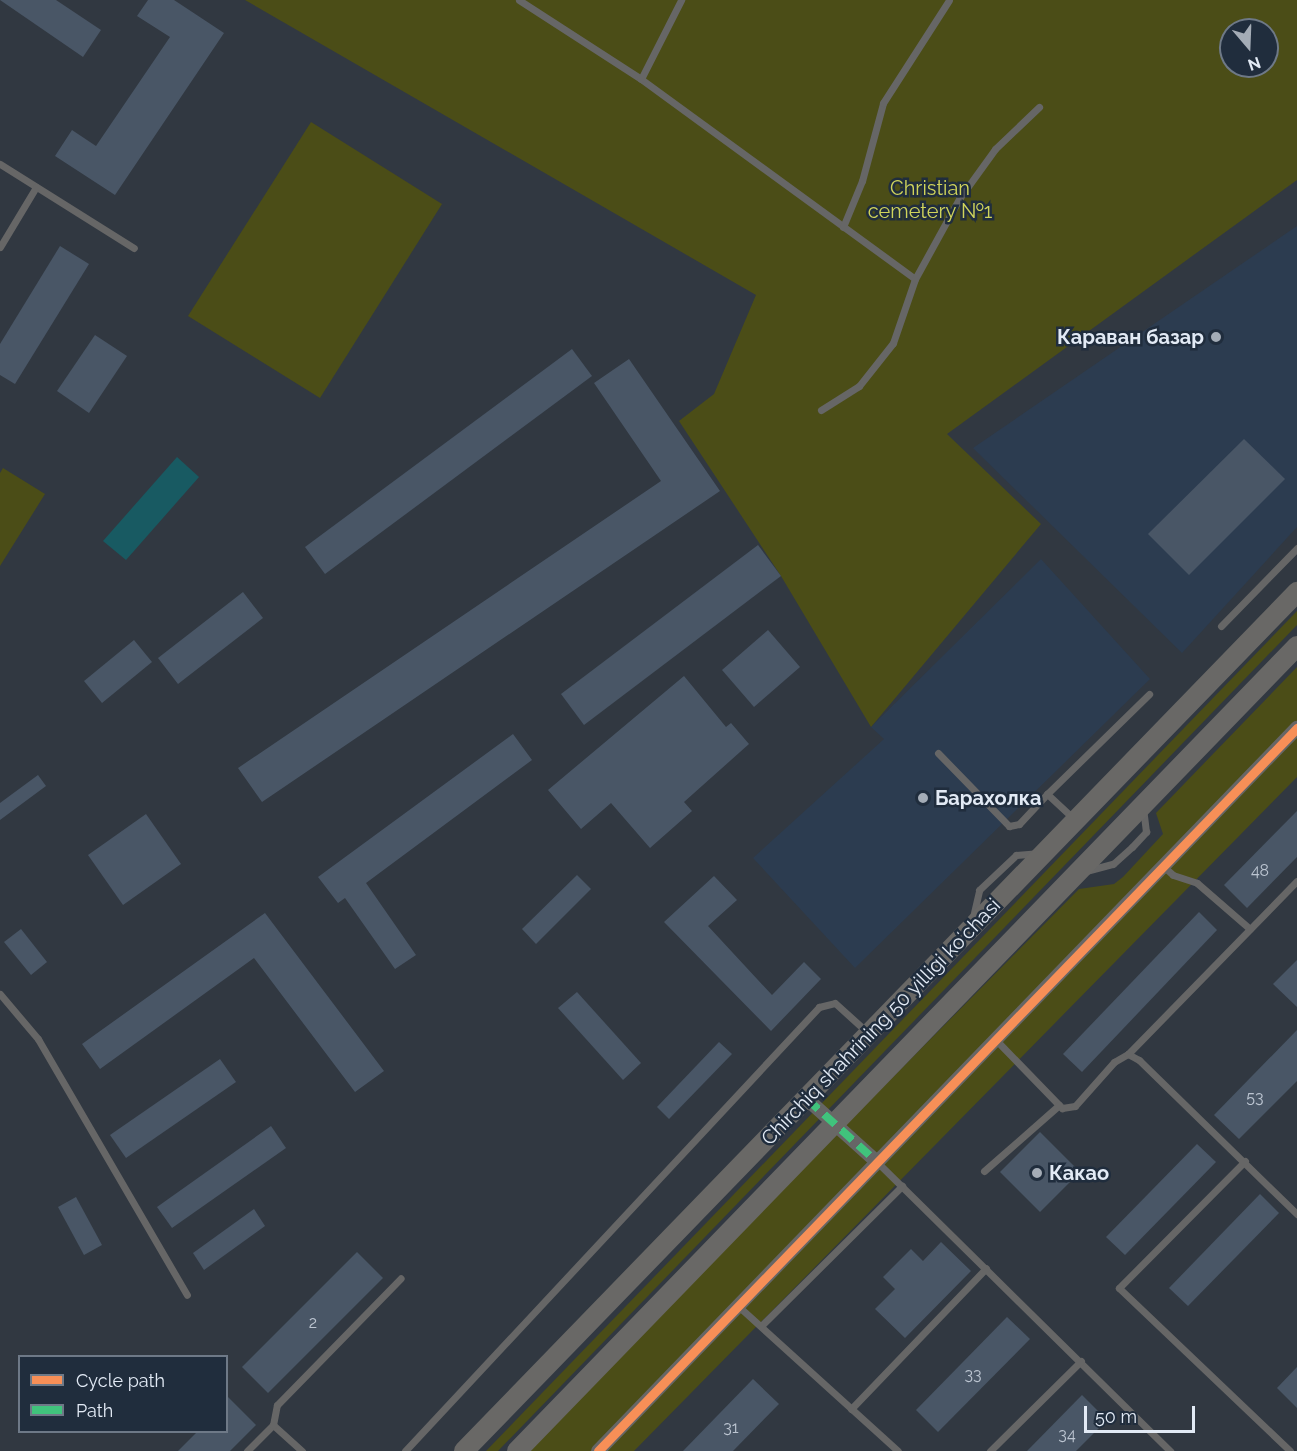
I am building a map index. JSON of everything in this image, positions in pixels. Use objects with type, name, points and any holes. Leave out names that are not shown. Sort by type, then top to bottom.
[{"type":"main road","name":"Chirchiq shahrining 50 yilligi koʻchasi","points":[[464,1451],[1297,591]]},
{"type":"main road","name":"Chirchiq shahrining 50 yilligi koʻchasi","points":[[518,1451],[1297,646]]},
{"type":"street","points":[[598,1451],[1297,728]]},
{"type":"street","points":[[807,1099],[877,1162]]},
{"type":"lane","points":[[519,0],[641,79],[915,279]]},
{"type":"lane","points":[[641,79],[681,0]]},
{"type":"lane","points":[[843,227],[862,181],[883,103],[950,0]]},
{"type":"lane","points":[[821,410],[860,387],[893,343],[915,279],[959,199],[995,149],[1039,107]]},
{"type":"lane","points":[[0,164],[134,248]]},
{"type":"lane","points":[[0,247],[36,187]]},
{"type":"lane","points":[[1221,626],[1297,548]]},
{"type":"lane","points":[[938,753],[1010,826],[1019,824],[1149,694]]},
{"type":"lane","points":[[1047,794],[1076,820]]},
{"type":"lane","points":[[1163,866],[1173,875],[1197,883],[1250,929]]},
{"type":"lane","points":[[995,1039],[1059,1105],[1069,1109],[1075,1106],[1114,1062],[1128,1054],[1297,881]]},
{"type":"lane","points":[[0,994],[38,1040],[187,1295]]},
{"type":"lane","points":[[405,1451],[819,1007],[834,1003],[869,1034]]},
{"type":"lane","points":[[1128,1054],[1164,1080],[1297,1214]]},
{"type":"lane","points":[[984,1171],[1059,1105]]},
{"type":"lane","points":[[1245,1161],[1119,1288],[1290,1451]]},
{"type":"lane","points":[[877,1162],[1170,1451]]},
{"type":"lane","points":[[761,1326],[902,1186]]},
{"type":"lane","points":[[851,1409],[986,1268]]},
{"type":"lane","points":[[248,1451],[273,1425],[277,1405],[400,1278]]},
{"type":"lane","points":[[737,1305],[898,1451]]},
{"type":"lane","points":[[990,1451],[1081,1361]]},
{"type":"lane","points":[[273,1425],[302,1451]]},
{"type":"shaded area","name":"Караван базар","points":[[1297,226],[1297,527],[1182,653],[973,448]]},
{"type":"shaded area","points":[[177,457],[199,477],[126,560],[103,541]]},
{"type":"shaded area","name":"Барахолка","points":[[1041,559],[1150,679],[855,968],[753,858],[884,739],[871,727]]},
{"type":"green space","name":"Christian cemetery №1","points":[[245,0],[1297,0],[1297,180],[947,434],[1041,524],[871,727],[781,576],[679,421],[714,394],[756,295]]},
{"type":"green space","points":[[311,122],[442,204],[320,398],[188,316]]},
{"type":"green space","points":[[3,468],[45,494],[0,566],[0,473]]},
{"type":"green space","points":[[1297,611],[1297,625],[498,1451],[486,1451]]},
{"type":"green space","points":[[1297,667],[1297,777],[634,1451],[523,1451],[1079,889],[1114,884],[1123,877],[1163,834],[1156,813]]},
{"type":"building","points":[[0,0],[56,0],[101,30],[83,57]]},
{"type":"building","points":[[148,0],[174,0],[224,33],[115,195],[55,156],[72,130],[96,146],[170,37],[137,16]]},
{"type":"building","points":[[60,246],[89,264],[15,384],[0,375],[0,344]]},
{"type":"building","points":[[95,335],[127,356],[89,413],[57,391]]},
{"type":"building","points":[[572,349],[592,376],[325,574],[305,547]]},
{"type":"building","points":[[629,359],[720,491],[262,802],[238,768],[661,481],[594,383]]},
{"type":"building","points":[[1244,439],[1285,479],[1189,575],[1148,534]]},
{"type":"building","points":[[758,545],[781,576],[584,725],[561,694]]},
{"type":"building","points":[[243,592],[263,618],[178,684],[158,658]]},
{"type":"building","points":[[768,630],[800,667],[754,707],[722,670]]},
{"type":"building","points":[[134,640],[152,662],[102,703],[84,681]]},
{"type":"building","points":[[684,676],[726,727],[731,723],[749,744],[684,802],[692,811],[650,848],[611,803],[581,829],[548,790]]},
{"type":"building","points":[[513,734],[532,760],[366,883],[416,955],[395,969],[345,898],[338,903],[318,877]]},
{"type":"building","points":[[38,775],[46,786],[0,820],[0,803]]},
{"type":"building","points":[[1297,811],[1297,857],[1247,908],[1224,885]]},
{"type":"building","points":[[146,814],[181,864],[123,905],[88,855]]},
{"type":"building","points":[[577,875],[591,889],[536,944],[522,929]]},
{"type":"building","points":[[714,876],[737,900],[708,926],[772,995],[804,962],[821,979],[771,1031],[664,922]]},
{"type":"building","points":[[1199,912],[1217,930],[1082,1072],[1063,1054]]},
{"type":"building","points":[[265,913],[384,1071],[355,1092],[254,958],[100,1069],[82,1044]]},
{"type":"building","points":[[21,929],[47,962],[31,975],[4,942]]},
{"type":"building","points":[[1297,960],[1297,1007],[1273,984]]},
{"type":"building","points":[[577,992],[641,1063],[623,1080],[558,1008]]},
{"type":"building","points":[[1297,1030],[1297,1081],[1239,1139],[1214,1115]]},
{"type":"building","points":[[719,1042],[732,1054],[669,1119],[657,1107]]},
{"type":"building","points":[[220,1059],[236,1082],[126,1158],[110,1135]]},
{"type":"building","points":[[271,1126],[286,1148],[172,1228],[157,1207]]},
{"type":"building","points":[[1040,1132],[1080,1172],[1040,1212],[1000,1172]]},
{"type":"building","points":[[1197,1144],[1216,1162],[1125,1255],[1106,1237]]},
{"type":"building","points":[[1260,1194],[1279,1213],[1188,1306],[1169,1288]]},
{"type":"building","points":[[76,1197],[102,1245],[84,1255],[58,1207]]},
{"type":"building","points":[[254,1209],[265,1226],[204,1270],[193,1253]]},
{"type":"building","points":[[941,1242],[971,1271],[905,1338],[875,1309],[895,1289],[883,1277],[911,1249],[923,1261]]},
{"type":"building","points":[[357,1252],[383,1278],[268,1393],[242,1367]]},
{"type":"building","points":[[1007,1317],[1030,1339],[938,1432],[916,1410]]},
{"type":"building","points":[[1297,1367],[1297,1408],[1277,1388]]},
{"type":"building","points":[[753,1379],[779,1404],[733,1451],[683,1451]]},
{"type":"building","points":[[1082,1395],[1107,1420],[1076,1451],[1027,1451]]},
{"type":"building","points":[[228,1397],[256,1425],[230,1451],[178,1451],[196,1433],[228,1433]]},
{"type":"marked path","points":[[807,1099],[877,1162]]},
{"type":"cycle path","points":[[598,1451],[1297,728]]},
{"type":"place","name":"Караван базар","points":[[1216,337]]},
{"type":"place","name":"Барахолка","points":[[923,798]]},
{"type":"place","name":"Какао","points":[[1037,1173]]}]
